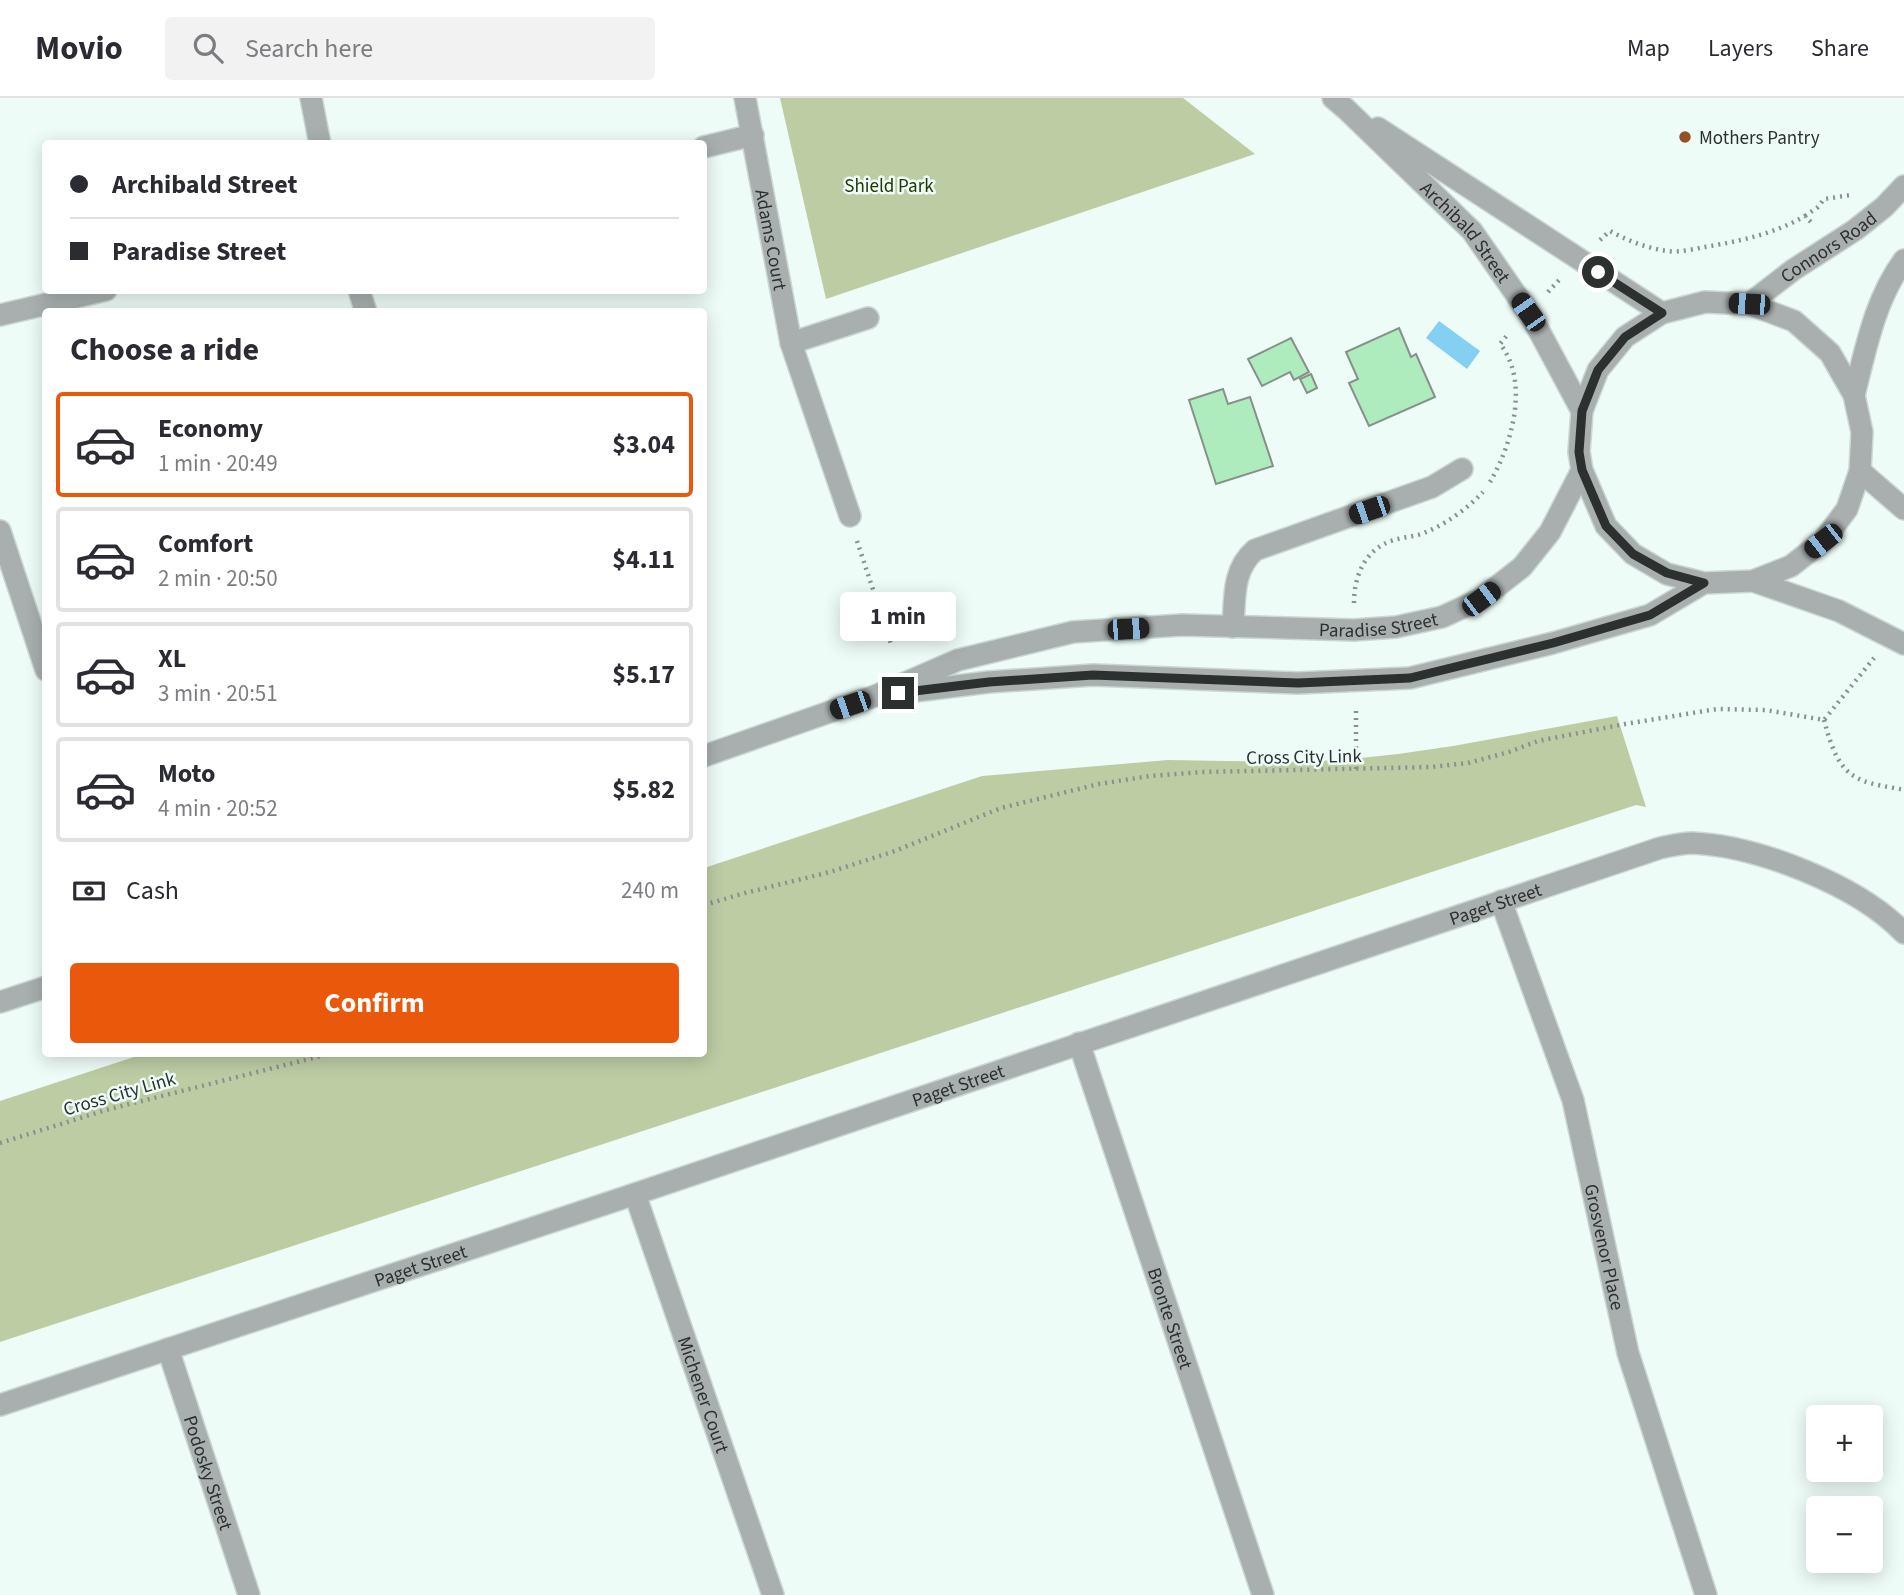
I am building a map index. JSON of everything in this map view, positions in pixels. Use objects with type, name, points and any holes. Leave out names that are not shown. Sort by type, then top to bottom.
[{"type":"street","points":[[311,98],[319,140]]},
{"type":"street","name":"Adams Court","points":[[745,98],[791,343],[850,516]]},
{"type":"street","name":"Archibald Street","points":[[1340,103],[1662,313]]},
{"type":"street","name":"Archibald Street","points":[[1340,103],[1472,231],[1531,316],[1582,411]]},
{"type":"street","points":[[707,146],[753,135]]},
{"type":"street","name":"Connors Road","points":[[1749,304],[1793,270],[1855,230],[1904,186]]},
{"type":"street","points":[[1854,395],[1873,321],[1891,278],[1904,260]]},
{"type":"street","points":[[0,315],[89,294]]},
{"type":"street","points":[[1704,302],[1749,304],[1794,321],[1830,353],[1854,395],[1863,432],[1860,471],[1847,509],[1823,541],[1791,566],[1753,581],[1704,583],[1667,573],[1633,554],[1606,526],[1582,470],[1579,452],[1582,411],[1598,370],[1625,337],[1662,313],[1704,302]]},
{"type":"street","points":[[791,343],[868,318]]},
{"type":"street","points":[[1233,627],[1238,573],[1242,563],[1255,550],[1432,487],[1462,469]]},
{"type":"street","name":"Paradise Street","points":[[707,755],[875,696],[958,660],[1073,632],[1182,625],[1354,630],[1396,627],[1442,617],[1481,599],[1522,567],[1550,532],[1582,470]]},
{"type":"street","points":[[1860,471],[1904,509]]},
{"type":"street","points":[[0,531],[42,658]]},
{"type":"street","points":[[1753,581],[1839,611],[1904,644]]},
{"type":"street","name":"Paradise Street","points":[[875,696],[989,682],[1093,675],[1298,683],[1410,678],[1553,643],[1650,615],[1704,583]]},
{"type":"street","name":"Paget Street","points":[[0,1405],[1660,848],[1690,843],[1736,849],[1777,860],[1864,901],[1891,919],[1904,933]]},
{"type":"street","name":"Grosvenor Place","points":[[1501,901],[1573,1100],[1628,1353],[1706,1595]]},
{"type":"street","points":[[0,1002],[42,988]]},
{"type":"street","name":"Bronte Street","points":[[1079,1043],[1263,1595]]},
{"type":"street","name":"Michener Court","points":[[635,1194],[773,1595]]},
{"type":"street","name":"Podosky Street","points":[[168,1349],[249,1595]]},
{"type":"path","points":[[1598,242],[1610,230],[1641,245],[1670,252],[1742,240],[1805,216],[1824,199]]},
{"type":"path","points":[[1805,216],[1814,225]]},
{"type":"path","points":[[850,516],[892,647]]},
{"type":"path","points":[[1877,654],[1824,720],[1831,745],[1851,774],[1866,781],[1904,790]]},
{"type":"path","points":[[1356,704],[1356,769]]},
{"type":"path","name":"Cross City Link","points":[[707,904],[869,860],[1001,808],[1099,784],[1150,776],[1203,772],[1432,767],[1468,763],[1538,741],[1717,709],[1766,710],[1824,720]]},
{"type":"path","name":"Cross City Link","points":[[0,1143],[106,1110],[316,1057]]},
{"type":"green space","name":"Shield Park","points":[[780,98],[1183,98],[1255,154],[826,299]]},
{"type":"green space","points":[[1617,716],[1646,807],[1636,805],[0,1342],[0,1101],[134,1057],[707,1057],[707,867],[982,776],[1168,760],[1342,760],[1453,746]]},
{"type":"water","points":[[1439,321],[1480,351],[1467,369],[1426,338]]},
{"type":"building","points":[[1399,328],[1411,357],[1416,354],[1435,397],[1369,426],[1349,383],[1358,379],[1346,352]]},
{"type":"building","points":[[1291,338],[1309,372],[1294,380],[1290,372],[1262,386],[1248,359]]},
{"type":"building","points":[[1311,374],[1317,388],[1307,393],[1300,379]]},
{"type":"building","points":[[1223,389],[1228,404],[1250,397],[1273,466],[1216,484],[1189,400]]},
{"type":"place","name":"Mothers Pantry","points":[[1685,137]]},
{"type":"route","points":[[898,693],[989,682],[1093,675],[1298,683],[1410,678],[1553,643],[1650,615],[1704,583],[1667,573],[1633,554],[1606,526],[1582,470],[1579,452],[1582,411],[1598,370],[1625,337],[1662,313],[1598,272]]}]
